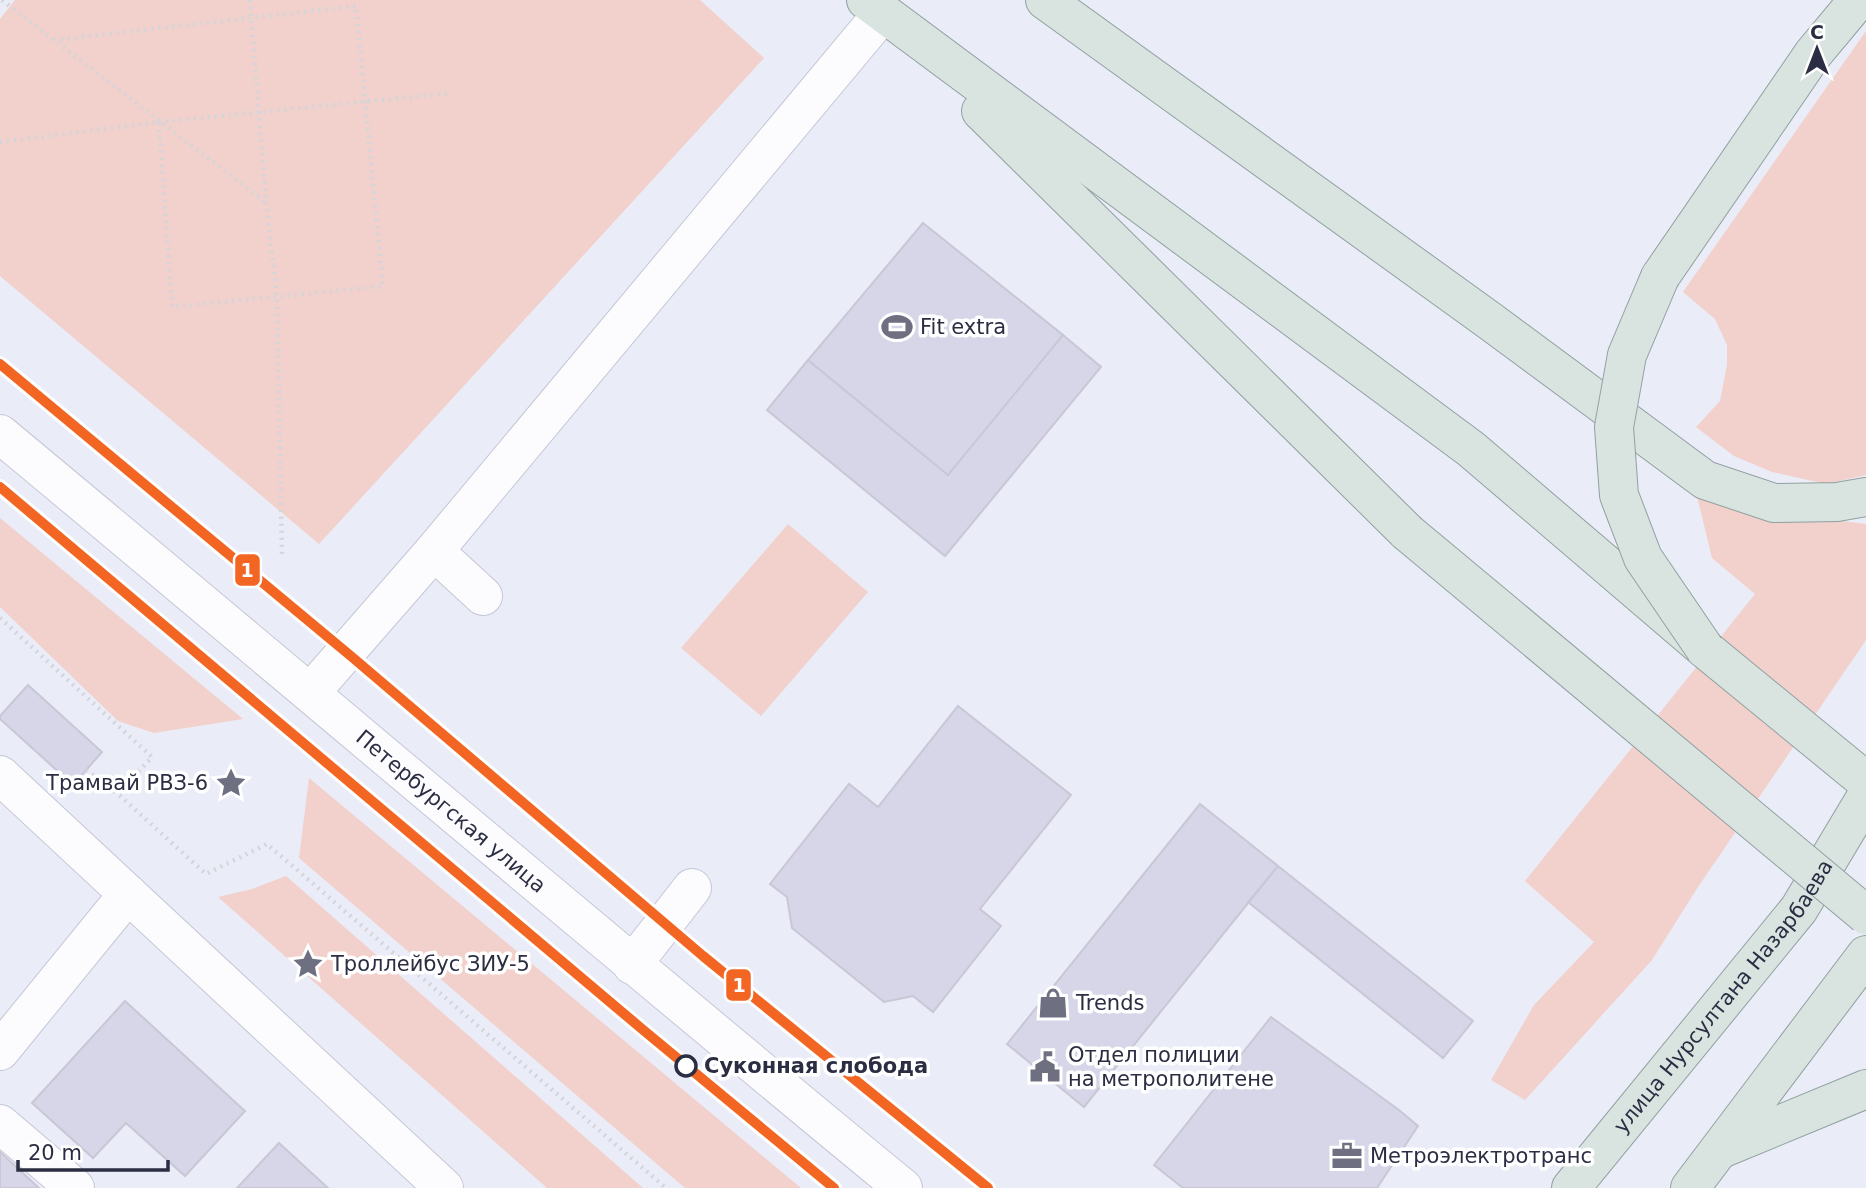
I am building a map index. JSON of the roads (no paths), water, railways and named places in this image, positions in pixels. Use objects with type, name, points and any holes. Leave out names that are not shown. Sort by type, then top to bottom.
[{"type":"main road","points":[[1045,0],[1490,321],[1705,480],[1774,503],[1837,502],[1866,496]]},
{"type":"main road","points":[[1705,649],[1643,558],[1619,495],[1614,427],[1627,355],[1660,277],[1813,54],[1858,0]]},
{"type":"main road","points":[[874,7],[1471,449],[1705,649],[1866,781]]},
{"type":"main road","points":[[874,7],[1407,532],[1866,915]]},
{"type":"main road","name":"улица Нурсултана Назарбаева","points":[[1571,1188],[1799,909],[1866,797]]},
{"type":"main road","points":[[1690,1188],[1866,955]]},
{"type":"main road","points":[[1719,1150],[1866,1089]]},
{"type":"street","points":[[311,692],[434,551],[874,7]]},
{"type":"street","name":"Петербургская улица","points":[[0,434],[311,692],[632,965],[903,1188]]},
{"type":"street","points":[[434,551],[483,596]]},
{"type":"street","points":[[0,775],[444,1188]]},
{"type":"street","points":[[632,965],[692,888]]},
{"type":"street","points":[[0,1051],[128,894]]},
{"type":"street","points":[[0,1124],[75,1188]]},
{"type":"place","name":"Fit extra","points":[[897,327]]},
{"type":"place","name":"Трамвай РВЗ-6","points":[[231,783]]},
{"type":"place","name":"Троллейбус ЗИУ-5","points":[[308,964]]},
{"type":"place","name":"Trends","points":[[1053,1003]]},
{"type":"place","name":"Суконная слобода","points":[[686,1066]]},
{"type":"place","name":"Отдел полиции на метрополитене","points":[[1045,1067]]},
{"type":"place","name":"Метроэлектротранс","points":[[1347,1156]]}]
